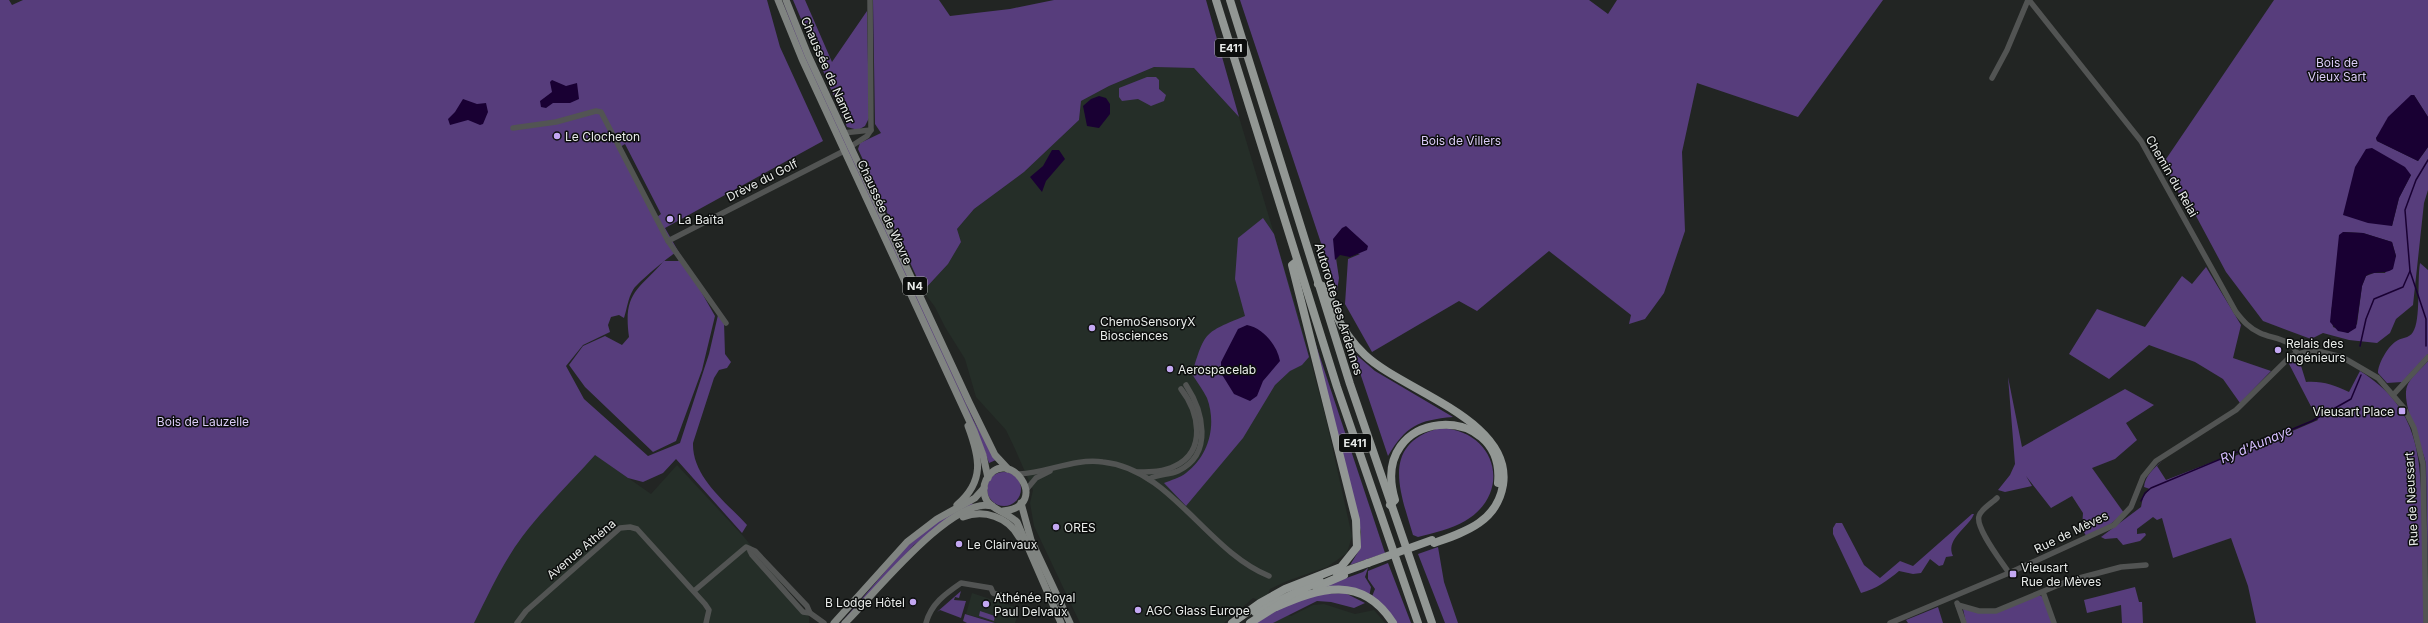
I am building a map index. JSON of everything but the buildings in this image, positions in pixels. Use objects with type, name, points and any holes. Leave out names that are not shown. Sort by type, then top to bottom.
[{"type":"highway","name":"Autoroute des Ardennes","points":[[1216,0],[1355,443],[1418,623]]},
{"type":"highway","name":"Autoroute des Ardennes","points":[[1230,0],[1318,284],[1390,505],[1432,623]]},
{"type":"highway","points":[[1236,622],[1285,590],[1341,568],[1357,547],[1356,520],[1292,265],[1298,262]]},
{"type":"highway","points":[[1236,622],[1262,608],[1332,576],[1471,530],[1480,524],[1493,510],[1502,491],[1503,482],[1499,454],[1494,445],[1478,428],[1365,355],[1343,328],[1326,288],[1318,284]]},
{"type":"highway","points":[[1390,505],[1395,500],[1391,481],[1393,460],[1398,450],[1410,435],[1429,425],[1448,423],[1465,427],[1480,436],[1491,451],[1496,463],[1498,478],[1495,495],[1487,510],[1474,522],[1433,542]]},
{"type":"highway","points":[[1250,623],[1276,607],[1334,578],[1368,564]]},
{"type":"highway","points":[[1276,607],[1315,592],[1328,589],[1345,590],[1356,593],[1379,606],[1393,623]]},
{"type":"main road","name":"Chaussée de Wavre","points":[[778,0],[797,47],[995,455],[1008,469],[1018,474]]},
{"type":"main road","name":"Chaussée de Namur","points":[[786,0],[801,40],[843,132],[847,149]]},
{"type":"main road","name":"Chaussée de Wavre","points":[[847,149],[960,399],[983,455],[988,478]]},
{"type":"main road","points":[[949,512],[970,492],[978,470],[976,454],[960,408],[960,399]]},
{"type":"main road","points":[[834,623],[907,542],[949,512],[975,498],[984,488],[988,478],[1000,469],[1008,469]]},
{"type":"main road","points":[[1003,511],[1016,508],[1021,503],[1026,490],[1025,484],[1018,474]]},
{"type":"main road","points":[[984,488],[986,498],[992,506]]},
{"type":"main road","points":[[1021,503],[1027,527],[1070,623]]},
{"type":"main road","points":[[845,623],[905,558],[947,524],[978,506],[986,504],[1003,511],[1017,522],[1024,543],[1061,623]]},
{"type":"main road","points":[[947,524],[975,514],[992,515],[1012,527],[1024,543]]},
{"type":"street","points":[[843,132],[871,130],[870,0]]},
{"type":"street","name":"Chemin du Relai","points":[[1992,78],[2007,50],[2029,0],[2141,141],[2236,312],[2249,327],[2264,335],[2282,340],[2292,345],[2297,353]]},
{"type":"street","points":[[513,128],[556,122],[598,111],[603,114],[668,241],[726,323]]},
{"type":"street","name":"Drève du Golf","points":[[668,241],[847,149],[868,136],[871,130]]},
{"type":"street","name":"Rue de Neussart","points":[[2297,353],[2318,350],[2342,357],[2367,370],[2394,394],[2414,428],[2422,458],[2426,623]]},
{"type":"street","name":"Rue de Mèves","points":[[1890,623],[2009,573],[2104,530],[2120,520],[2131,508],[2141,480],[2152,464],[2236,410],[2286,360],[2297,353]]},
{"type":"street","points":[[2394,394],[2428,357]]},
{"type":"street","points":[[1138,472],[1164,470],[1174,467],[1188,456],[1193,449],[1198,430],[1197,422],[1184,387],[1196,400],[1202,419],[1203,432],[1199,450],[1183,468],[1149,479]]},
{"type":"street","points":[[1018,474],[1053,468],[1070,463],[1094,461],[1116,464],[1138,472],[1149,479],[1229,552],[1250,567],[1269,576]]},
{"type":"street","points":[[1026,490],[1036,478],[1053,468]]},
{"type":"street","points":[[1997,498],[1981,513],[1979,523],[1991,547],[2009,573]]},
{"type":"street","name":"Avenue Athéna","points":[[517,623],[526,611],[620,528],[625,527],[637,529],[694,590],[709,610],[706,623]]},
{"type":"street","points":[[694,590],[746,547],[755,551],[807,606],[810,613],[824,623]]},
{"type":"street","points":[[1958,605],[1979,611],[1996,611],[2043,592],[2057,584],[2121,567],[2146,565]]},
{"type":"street","points":[[927,623],[930,609],[937,601],[961,583],[991,588],[993,593],[1016,600]]},
{"type":"street","points":[[2043,592],[2054,623]]},
{"type":"street","points":[[1954,597],[1964,623]]},
{"type":"shaded area","points":[[1154,67],[1194,68],[1239,117],[1299,317],[1326,419],[1352,536],[1347,553],[1327,567],[1287,581],[1270,589],[1268,594],[1278,611],[1291,616],[1313,605],[1324,604],[1355,614],[1374,610],[1385,623],[1267,623],[1258,600],[1253,598],[1224,623],[1080,623],[1034,526],[1030,503],[1033,490],[1015,449],[1006,430],[976,397],[965,359],[945,327],[935,307],[923,291],[948,264],[961,242],[957,229],[974,209],[1024,172],[1079,120],[1081,101],[1109,86]]},
{"type":"shaded area","points":[[552,80],[566,86],[577,83],[579,99],[570,103],[553,103],[546,108],[541,107],[540,101],[552,92],[550,82]]},
{"type":"shaded area","points":[[2411,95],[2414,95],[2428,117],[2428,147],[2418,161],[2377,141],[2376,138],[2388,117]]},
{"type":"shaded area","points":[[1099,96],[1106,98],[1110,104],[1110,114],[1099,128],[1087,126],[1083,106],[1091,99]]},
{"type":"shaded area","points":[[463,99],[477,104],[486,103],[488,112],[483,124],[480,125],[468,120],[450,125],[448,119],[455,112]]},
{"type":"shaded area","points":[[2372,148],[2405,167],[2411,175],[2399,198],[2392,226],[2368,223],[2343,215],[2355,167],[2366,149]]},
{"type":"shaded area","points":[[1052,150],[1059,150],[1065,159],[1046,181],[1042,192],[1030,177],[1043,166]]},
{"type":"shaded area","points":[[1346,226],[1368,246],[1367,250],[1350,257],[1340,255],[1335,260],[1333,239],[1342,228]]},
{"type":"shaded area","points":[[2343,232],[2363,233],[2392,242],[2396,256],[2393,269],[2390,271],[2372,273],[2366,276],[2362,286],[2356,328],[2348,333],[2338,331],[2330,322],[2339,235]]},
{"type":"shaded area","points":[[1247,325],[1264,333],[1276,349],[1280,361],[1263,381],[1257,396],[1250,401],[1234,394],[1221,373],[1221,362],[1238,329]]},
{"type":"shaded area","points":[[570,437],[651,494],[677,465],[744,537],[809,617],[809,623],[433,623]]},
{"type":"shaded area","name":"Athénée Royal Paul Delvaux","points":[[972,593],[1020,609],[1015,623],[997,623],[966,614]]},
{"type":"green space","name":"Bois de Lauzelle","points":[[0,0],[9,0],[12,5],[23,0],[767,0],[780,47],[823,141],[665,228],[715,316],[702,370],[676,441],[653,452],[585,387],[569,365],[583,346],[605,336],[622,345],[629,337],[628,311],[630,302],[639,287],[663,262],[635,287],[631,293],[624,318],[619,315],[611,317],[608,325],[610,332],[583,345],[566,366],[584,399],[648,456],[680,443],[709,354],[718,315],[724,322],[725,354],[731,362],[727,368],[719,370],[714,378],[693,443],[694,455],[704,478],[720,498],[747,525],[742,533],[676,459],[663,473],[643,482],[628,478],[595,455],[548,505],[522,537],[502,568],[474,623],[0,623]],"holes":[[[625,144],[661,214],[657,217],[675,253],[620,147]],[[675,253],[679,261],[664,261]]]},
{"type":"green space","points":[[782,0],[974,421],[996,460],[989,463],[984,449],[802,52]]},
{"type":"green space","points":[[793,0],[805,0],[832,62],[867,11],[869,118],[865,126],[858,130],[847,127]]},
{"type":"green space","points":[[873,0],[939,0],[950,16],[1010,9],[1054,0],[1206,0],[1239,117],[1194,68],[1154,67],[1109,86],[1081,101],[1079,120],[1024,172],[974,209],[957,229],[961,242],[948,264],[923,291],[858,149],[860,143],[881,133],[875,124]]},
{"type":"green space","name":"Bois de Villers","points":[[1240,0],[1589,0],[1608,14],[1617,0],[1883,0],[1798,117],[1697,83],[1682,152],[1685,231],[1664,293],[1645,319],[1629,324],[1631,315],[1549,251],[1477,311],[1459,301],[1372,352],[1345,304],[1348,259],[1360,254],[1334,245],[1339,278],[1337,291]]},
{"type":"green space","name":"Bois de Vieux Sart","points":[[2274,0],[2428,0],[2428,117],[2414,95],[2376,138],[2377,141],[2418,161],[2428,147],[2428,190],[2424,203],[2413,305],[2396,319],[2390,333],[2377,343],[2349,340],[2323,333],[2311,339],[2263,321],[2226,272],[2188,201],[2181,198],[2164,162]],"holes":[[[2355,167],[2411,175],[2399,198],[2392,226]],[[2343,232],[2363,233],[2392,242],[2396,256],[2385,273],[2374,273],[2366,276],[2362,286],[2357,324],[2348,333],[2333,327],[2331,313]]]},
{"type":"green space","points":[[1147,77],[1156,77],[1159,80],[1159,89],[1166,95],[1164,101],[1151,106],[1138,99],[1122,101],[1119,97],[1119,88]]},
{"type":"green space","points":[[1263,218],[1274,234],[1309,357],[1302,365],[1290,371],[1275,385],[1243,438],[1186,506],[1164,483],[1181,476],[1194,466],[1205,449],[1209,439],[1211,429],[1210,408],[1207,398],[1192,374],[1200,349],[1208,335],[1221,326],[1245,316],[1235,279],[1238,238]]},
{"type":"green space","points":[[2420,263],[2428,270],[2428,354],[2402,382],[2387,383],[2378,373],[2378,369],[2389,348],[2397,340],[2409,336],[2415,327],[2418,310]]},
{"type":"green space","points":[[2206,267],[2241,325],[2233,358],[2271,371],[2240,403],[2223,379],[2195,362],[2149,345],[2109,379],[2069,354],[2097,309],[2145,327],[2182,276],[2192,284]]},
{"type":"green space","points":[[1312,333],[1385,553],[1350,565],[1360,549],[1361,532]]},
{"type":"green space","points":[[1353,352],[1375,371],[1453,417],[1431,420],[1414,426],[1407,431],[1388,456]]},
{"type":"green space","points":[[2298,356],[2306,382],[2328,384],[2349,392],[2360,371],[2380,386],[2395,402],[2406,419],[2414,438],[2420,478],[2422,501],[2424,623],[2256,623],[2248,586],[2231,538],[2173,558],[2162,518],[2157,520],[2153,517],[2137,529],[2137,534],[2145,533],[2146,535],[2140,541],[2123,545],[2117,538],[2105,539],[2101,537],[2141,507],[2143,497],[2150,489],[2144,487],[2146,479],[2153,469],[2162,461],[2157,466],[2166,480],[2228,456],[2228,459],[2318,420],[2288,362]]},
{"type":"green space","points":[[2428,361],[2428,576],[2426,464],[2406,401],[2406,391],[2410,381]]},
{"type":"green space","points":[[2008,377],[2022,447],[2125,389],[2154,405],[2126,423],[2137,440],[2115,459],[2092,468],[2124,513],[2107,527],[2086,536],[2082,528],[2083,513],[2072,496],[2051,508],[2026,476],[2032,486],[2005,492],[1998,490],[2010,475],[2015,464]]},
{"type":"green space","points":[[1440,428],[1459,431],[1475,439],[1486,451],[1492,465],[1493,480],[1489,495],[1480,509],[1465,521],[1448,529],[1418,537],[1413,535],[1403,502],[1399,471],[1402,457],[1409,445],[1421,435]]},
{"type":"green space","points":[[1007,472],[1016,477],[1020,482],[1020,496],[1016,501],[1011,505],[1001,506],[997,505],[988,496],[987,486],[988,482],[997,473]]},
{"type":"green space","points":[[972,502],[973,506],[914,545],[843,623],[841,623],[906,547],[934,524]]},
{"type":"green space","points":[[1972,514],[1974,514],[1972,518],[1956,536],[1951,551],[1953,556],[1946,557],[1943,565],[1939,566],[1930,559],[1921,573],[1913,574],[1899,571],[1881,584],[1861,593],[1833,534],[1833,528],[1836,523],[1842,523],[1864,565],[1880,578],[1900,561],[1913,566]]},
{"type":"green space","points":[[1438,547],[1444,582],[1458,623],[1445,623],[1418,554]]},
{"type":"green space","points":[[1388,563],[1411,623],[1395,623],[1371,599],[1375,589],[1368,579],[1368,571]]},
{"type":"green space","points":[[1368,568],[1365,577],[1371,587],[1369,597],[1319,588],[1363,572]]},
{"type":"green space","points":[[2135,587],[2139,602],[2142,602],[2143,623],[2122,623],[2121,605],[2087,613],[2084,600]]},
{"type":"green space","points":[[961,591],[959,598],[955,597],[954,600],[966,601],[961,618],[940,610],[937,612]]},
{"type":"green space","points":[[1345,593],[1365,603],[1354,608],[1331,602],[1317,601],[1273,623],[1256,623],[1277,610],[1312,594]]},
{"type":"green space","points":[[2039,595],[2043,597],[2052,623],[1966,623],[1963,609],[1982,613]]},
{"type":"green space","points":[[1938,607],[1943,623],[1908,623],[1906,620]]},
{"type":"green space","points":[[980,611],[995,616],[994,621],[979,616]]},
{"type":"green space","points":[[965,614],[995,623],[967,623],[963,621]]},
{"type":"waterway","points":[[2426,346],[2426,319],[2410,271],[2405,210],[2416,180],[2428,160]]},
{"type":"waterway","name":"Ry d'Aunaye","points":[[2360,346],[2366,319],[2374,299],[2403,287],[2410,271]]},
{"type":"waterway","name":"Ry d'Aunaye","points":[[2141,501],[2145,493],[2151,488],[2312,421],[2351,399],[2361,375]]},
{"type":"place","name":"Le Clocheton","points":[[557,136]]},
{"type":"place","name":"La Baïta","points":[[670,219]]},
{"type":"place","name":"ChemoSensoryX Biosciences","points":[[1092,328]]},
{"type":"place","name":"Relais des Ingénieurs","points":[[2278,350]]},
{"type":"place","name":"Aerospacelab","points":[[1170,369]]},
{"type":"place","name":"Vieusart Place","points":[[2402,411]]},
{"type":"place","name":"ORES","points":[[1056,527]]},
{"type":"place","name":"Le Clairvaux","points":[[959,544]]},
{"type":"place","name":"Vieusart Rue de Mèves","points":[[2013,574]]},
{"type":"place","name":"B Lodge Hôtel","points":[[913,602]]},
{"type":"place","name":"Athénée Royal Paul Delvaux","points":[[986,604]]},
{"type":"place","name":"AGC Glass Europe","points":[[1138,610]]}]
